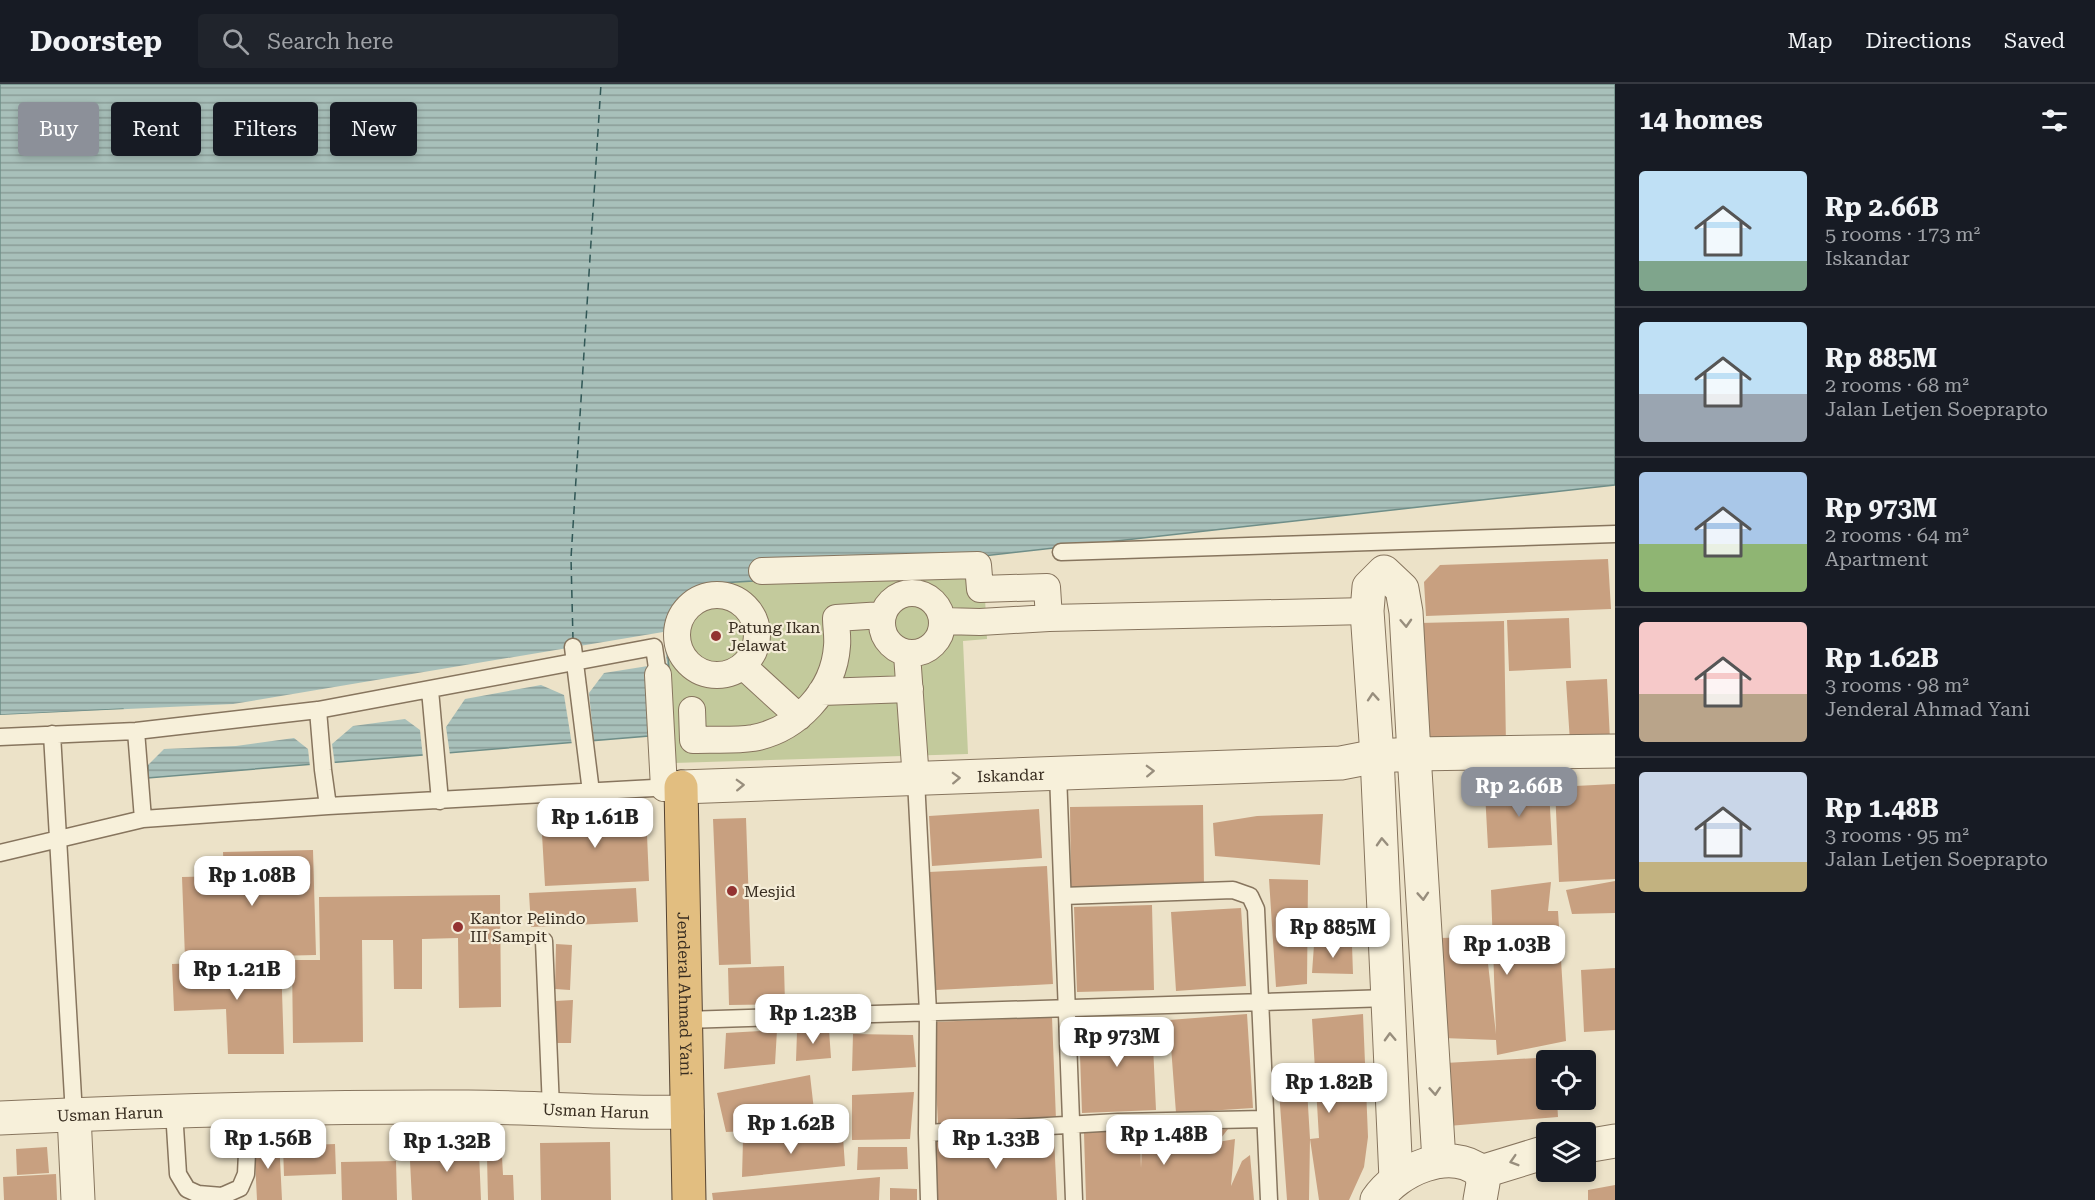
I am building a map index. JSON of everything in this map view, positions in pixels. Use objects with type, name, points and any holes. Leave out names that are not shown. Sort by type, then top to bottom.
[{"type":"highway","name":"Jenderal Ahmad Yani","points":[[673,787],[685,1020],[689,1200]]},
{"type":"street","points":[[1384,556],[1369,587],[1367,611],[1378,765],[1389,998],[1387,1189]]},
{"type":"street","points":[[1384,556],[1402,589],[1406,612],[1439,1161]]},
{"type":"street","points":[[762,571],[978,565],[980,589],[1047,587],[1049,618]]},
{"type":"street","points":[[913,592],[924,594],[933,601],[940,610],[943,621],[942,633],[936,643],[917,654],[907,654],[889,644],[882,626],[887,605],[894,598],[913,592]]},
{"type":"street","points":[[943,621],[980,622],[1049,618],[1367,611]]},
{"type":"street","points":[[692,710],[693,740],[751,738],[784,727],[798,717],[821,693],[834,662],[837,646],[836,618],[883,615]]},
{"type":"street","points":[[907,654],[916,780]]},
{"type":"street","points":[[743,666],[798,717]]},
{"type":"street","points":[[658,675],[673,787]]},
{"type":"street","points":[[821,693],[910,689]]},
{"type":"street","name":"Iskandar","points":[[673,787],[1341,763],[1414,764],[1615,751]]},
{"type":"street","name":"Iskandar","points":[[1414,764],[1615,772]]},
{"type":"street","name":"Usman Harun","points":[[0,1118],[174,1111],[469,1107],[687,1112]]},
{"type":"street","points":[[74,1115],[78,1200]]},
{"type":"street","points":[[1596,1144],[1615,1141]]},
{"type":"street","points":[[1387,1189],[1415,1170],[1439,1161],[1464,1162],[1474,1166],[1481,1186],[1536,1157]]},
{"type":"lane","points":[[1061,552],[1384,556],[1615,534]]},
{"type":"lane","points":[[0,737],[136,731],[318,710],[430,690],[574,655],[654,647],[658,675]]},
{"type":"lane","points":[[574,655],[591,792]]},
{"type":"lane","points":[[430,690],[440,801]]},
{"type":"lane","points":[[318,710],[328,806]]},
{"type":"lane","points":[[136,731],[143,819]]},
{"type":"lane","points":[[52,734],[74,1115]]},
{"type":"lane","points":[[1058,774],[1074,1200]]},
{"type":"lane","points":[[916,780],[928,1012],[929,1200]]},
{"type":"lane","points":[[0,854],[143,819],[328,806],[673,787]]},
{"type":"lane","points":[[1062,896],[1233,890],[1250,896],[1256,909],[1269,1200]]},
{"type":"lane","points":[[544,941],[551,1108]]},
{"type":"lane","points":[[685,1020],[1389,998]]},
{"type":"lane","points":[[174,1111],[178,1174],[187,1189],[198,1194],[222,1196],[240,1188],[246,1174],[249,1110]]},
{"type":"lane","points":[[927,1132],[1126,1121],[1265,1119]]},
{"type":"green space","points":[[983,556],[987,639],[963,641],[968,754],[673,763],[666,633],[671,611],[684,594],[703,584],[753,581],[754,564]]},
{"type":"water","points":[[0,84],[1615,84],[1615,485],[983,556],[754,564],[753,581],[703,584],[684,594],[671,611],[666,633],[669,668],[649,736],[148,778],[148,765],[123,709],[0,715]]},
{"type":"pier","points":[[663,632],[667,663],[604,673],[589,693],[594,743],[572,745],[564,695],[541,685],[465,699],[446,727],[450,755],[423,758],[420,730],[405,719],[353,726],[332,744],[335,765],[310,767],[308,749],[294,738],[236,746],[164,749],[148,765],[148,781],[145,765],[121,712],[0,718],[0,715],[233,704]]},
{"type":"building","points":[[1608,559],[1611,609],[1426,616],[1424,582],[1440,565]]},
{"type":"building","points":[[1569,618],[1571,668],[1509,671],[1507,620]]},
{"type":"building","points":[[1504,621],[1506,746],[1421,748],[1419,623]]},
{"type":"building","points":[[1607,679],[1610,740],[1570,742],[1566,681]]},
{"type":"building","points":[[1615,784],[1615,879],[1559,882],[1555,787]]},
{"type":"building","points":[[1549,789],[1552,845],[1488,848],[1485,792]]},
{"type":"building","points":[[1203,805],[1204,888],[1071,889],[1070,807]]},
{"type":"building","points":[[1039,809],[1042,858],[932,866],[929,816]]},
{"type":"building","points":[[646,812],[649,881],[545,886],[541,817]]},
{"type":"building","points":[[1323,814],[1320,865],[1215,856],[1213,823],[1257,816]]},
{"type":"building","name":"Mesjid","points":[[746,818],[751,964],[719,965],[713,819]]},
{"type":"building","points":[[313,850],[316,955],[185,958],[182,877],[224,876],[223,852]]},
{"type":"building","points":[[1047,866],[1053,984],[936,990],[929,872]]},
{"type":"building","points":[[1269,879],[1308,880],[1307,984],[1276,987]]},
{"type":"building","points":[[1615,881],[1615,913],[1572,914],[1566,890]]},
{"type":"building","points":[[1551,882],[1548,911],[1558,911],[1566,1041],[1497,1055],[1496,1040],[1443,1038],[1438,938],[1485,937],[1496,1034],[1491,890]]},
{"type":"building","points":[[636,888],[638,922],[531,927],[529,893]]},
{"type":"building","points":[[500,895],[501,1007],[459,1008],[458,938],[422,939],[422,989],[394,989],[393,940],[362,940],[363,1042],[293,1043],[292,960],[320,960],[319,897]]},
{"type":"building","points":[[1152,905],[1154,990],[1077,992],[1074,907]]},
{"type":"building","points":[[1241,908],[1246,986],[1176,991],[1171,912]]},
{"type":"building","points":[[556,944],[572,945],[570,990],[555,989]]},
{"type":"building","points":[[1314,945],[1352,945],[1353,974],[1312,973]]},
{"type":"building","points":[[281,960],[284,1054],[228,1054],[226,1009],[174,1011],[172,964]]},
{"type":"building","points":[[784,966],[785,1004],[729,1005],[728,968]]},
{"type":"building","points":[[1615,968],[1615,1030],[1584,1032],[1581,970]]},
{"type":"building","points":[[573,1000],[571,1043],[554,1043],[555,1001]]},
{"type":"building","points":[[1247,1014],[1253,1108],[1176,1113],[1169,1020]]},
{"type":"building","points":[[1363,1014],[1368,1137],[1364,1167],[1349,1200],[1319,1200],[1310,1139],[1319,1138],[1312,1019]]},
{"type":"building","points":[[1052,1017],[1056,1120],[938,1125],[933,1022]]},
{"type":"building","points":[[1152,1024],[1156,1110],[1082,1113],[1079,1026]]},
{"type":"building","points":[[777,1030],[775,1064],[724,1069],[726,1033]]},
{"type":"building","points":[[829,1030],[831,1058],[796,1061],[797,1032]]},
{"type":"building","points":[[853,1034],[913,1035],[916,1067],[852,1071]]},
{"type":"building","points":[[1536,1058],[1536,1110],[1558,1110],[1558,1117],[1448,1126],[1445,1063]]},
{"type":"building","points":[[810,1075],[816,1128],[726,1132],[717,1093]]},
{"type":"building","points":[[1307,1089],[1310,1139],[1309,1200],[1287,1200],[1279,1091]]},
{"type":"building","points":[[914,1092],[910,1139],[852,1140],[852,1095]]},
{"type":"building","points":[[1143,1123],[1196,1131],[1228,1129],[1218,1142],[1235,1139],[1231,1186],[1242,1161],[1250,1155],[1254,1200],[1086,1200],[1084,1133],[1117,1124],[1119,1143],[1140,1140],[1141,1168]]},
{"type":"building","points":[[462,1137],[462,1154],[479,1153],[481,1200],[412,1200],[410,1161],[433,1160],[432,1138]]},
{"type":"building","points":[[843,1137],[845,1166],[742,1177],[743,1140]]},
{"type":"building","points":[[1054,1137],[1057,1200],[936,1200],[933,1142]]},
{"type":"building","points":[[279,1139],[282,1200],[257,1200],[254,1140]]},
{"type":"building","points":[[610,1142],[611,1200],[541,1200],[540,1143]]},
{"type":"building","points":[[335,1144],[336,1174],[284,1176],[283,1146]]},
{"type":"building","points":[[47,1147],[49,1173],[17,1175],[16,1149]]},
{"type":"building","points":[[858,1147],[907,1147],[908,1169],[857,1170]]},
{"type":"building","points":[[487,1157],[502,1157],[503,1175],[513,1175],[514,1200],[488,1200]]},
{"type":"building","points":[[396,1161],[397,1200],[342,1200],[341,1162]]},
{"type":"building","points":[[56,1174],[57,1200],[4,1200],[3,1177]]},
{"type":"building","points":[[880,1177],[879,1200],[713,1200],[712,1193]]},
{"type":"building","points":[[1615,1185],[1615,1200],[1588,1200],[1588,1190]]},
{"type":"building","points":[[890,1188],[917,1189],[917,1200],[890,1200]]},
{"type":"ferry route","points":[[573,640],[571,558],[601,84]]},
{"type":"place","name":"Patung Ikan Jelawat","points":[[716,636]]},
{"type":"place","name":"Mesjid","points":[[732,891]]},
{"type":"place","name":"Kantor Pelindo III Sampit","points":[[458,927]]}]
